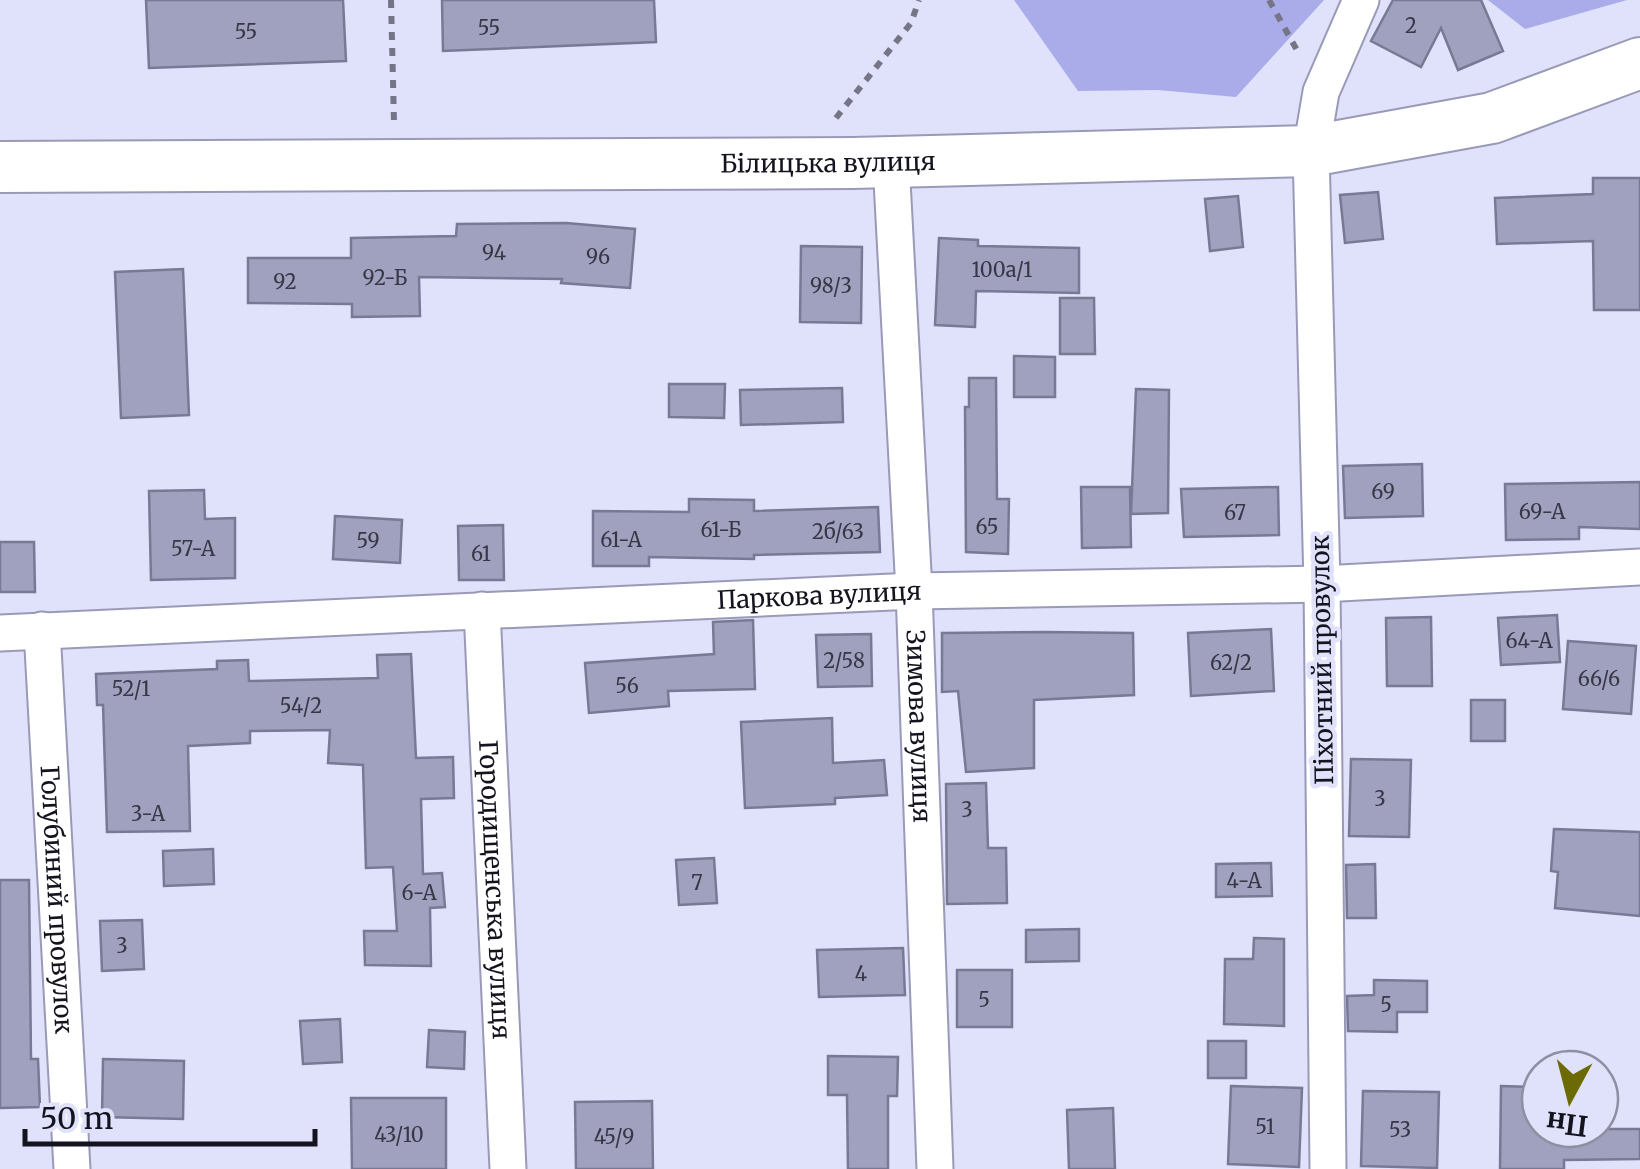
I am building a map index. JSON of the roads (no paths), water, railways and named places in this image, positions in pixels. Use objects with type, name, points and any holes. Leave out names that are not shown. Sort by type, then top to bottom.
[{"type":"main road","name":"Білицька вулиця","points":[[0,168],[891,162],[1312,151],[1492,118],[1640,64]]},
{"type":"street","name":"Піхотний провулок","points":[[1328,1169],[1322,584],[1312,151],[1321,92],[1362,0]]},
{"type":"street","name":"Зимова вулиця","points":[[891,162],[914,591],[935,1169]]},
{"type":"street","name":"Паркова вулиця","points":[[0,632],[914,591],[1322,584],[1640,567]]},
{"type":"street","name":"Городищенська вулиця","points":[[482,610],[508,1169]]},
{"type":"street","name":"Голубиний провулок","points":[[42,630],[72,1169]]}]
